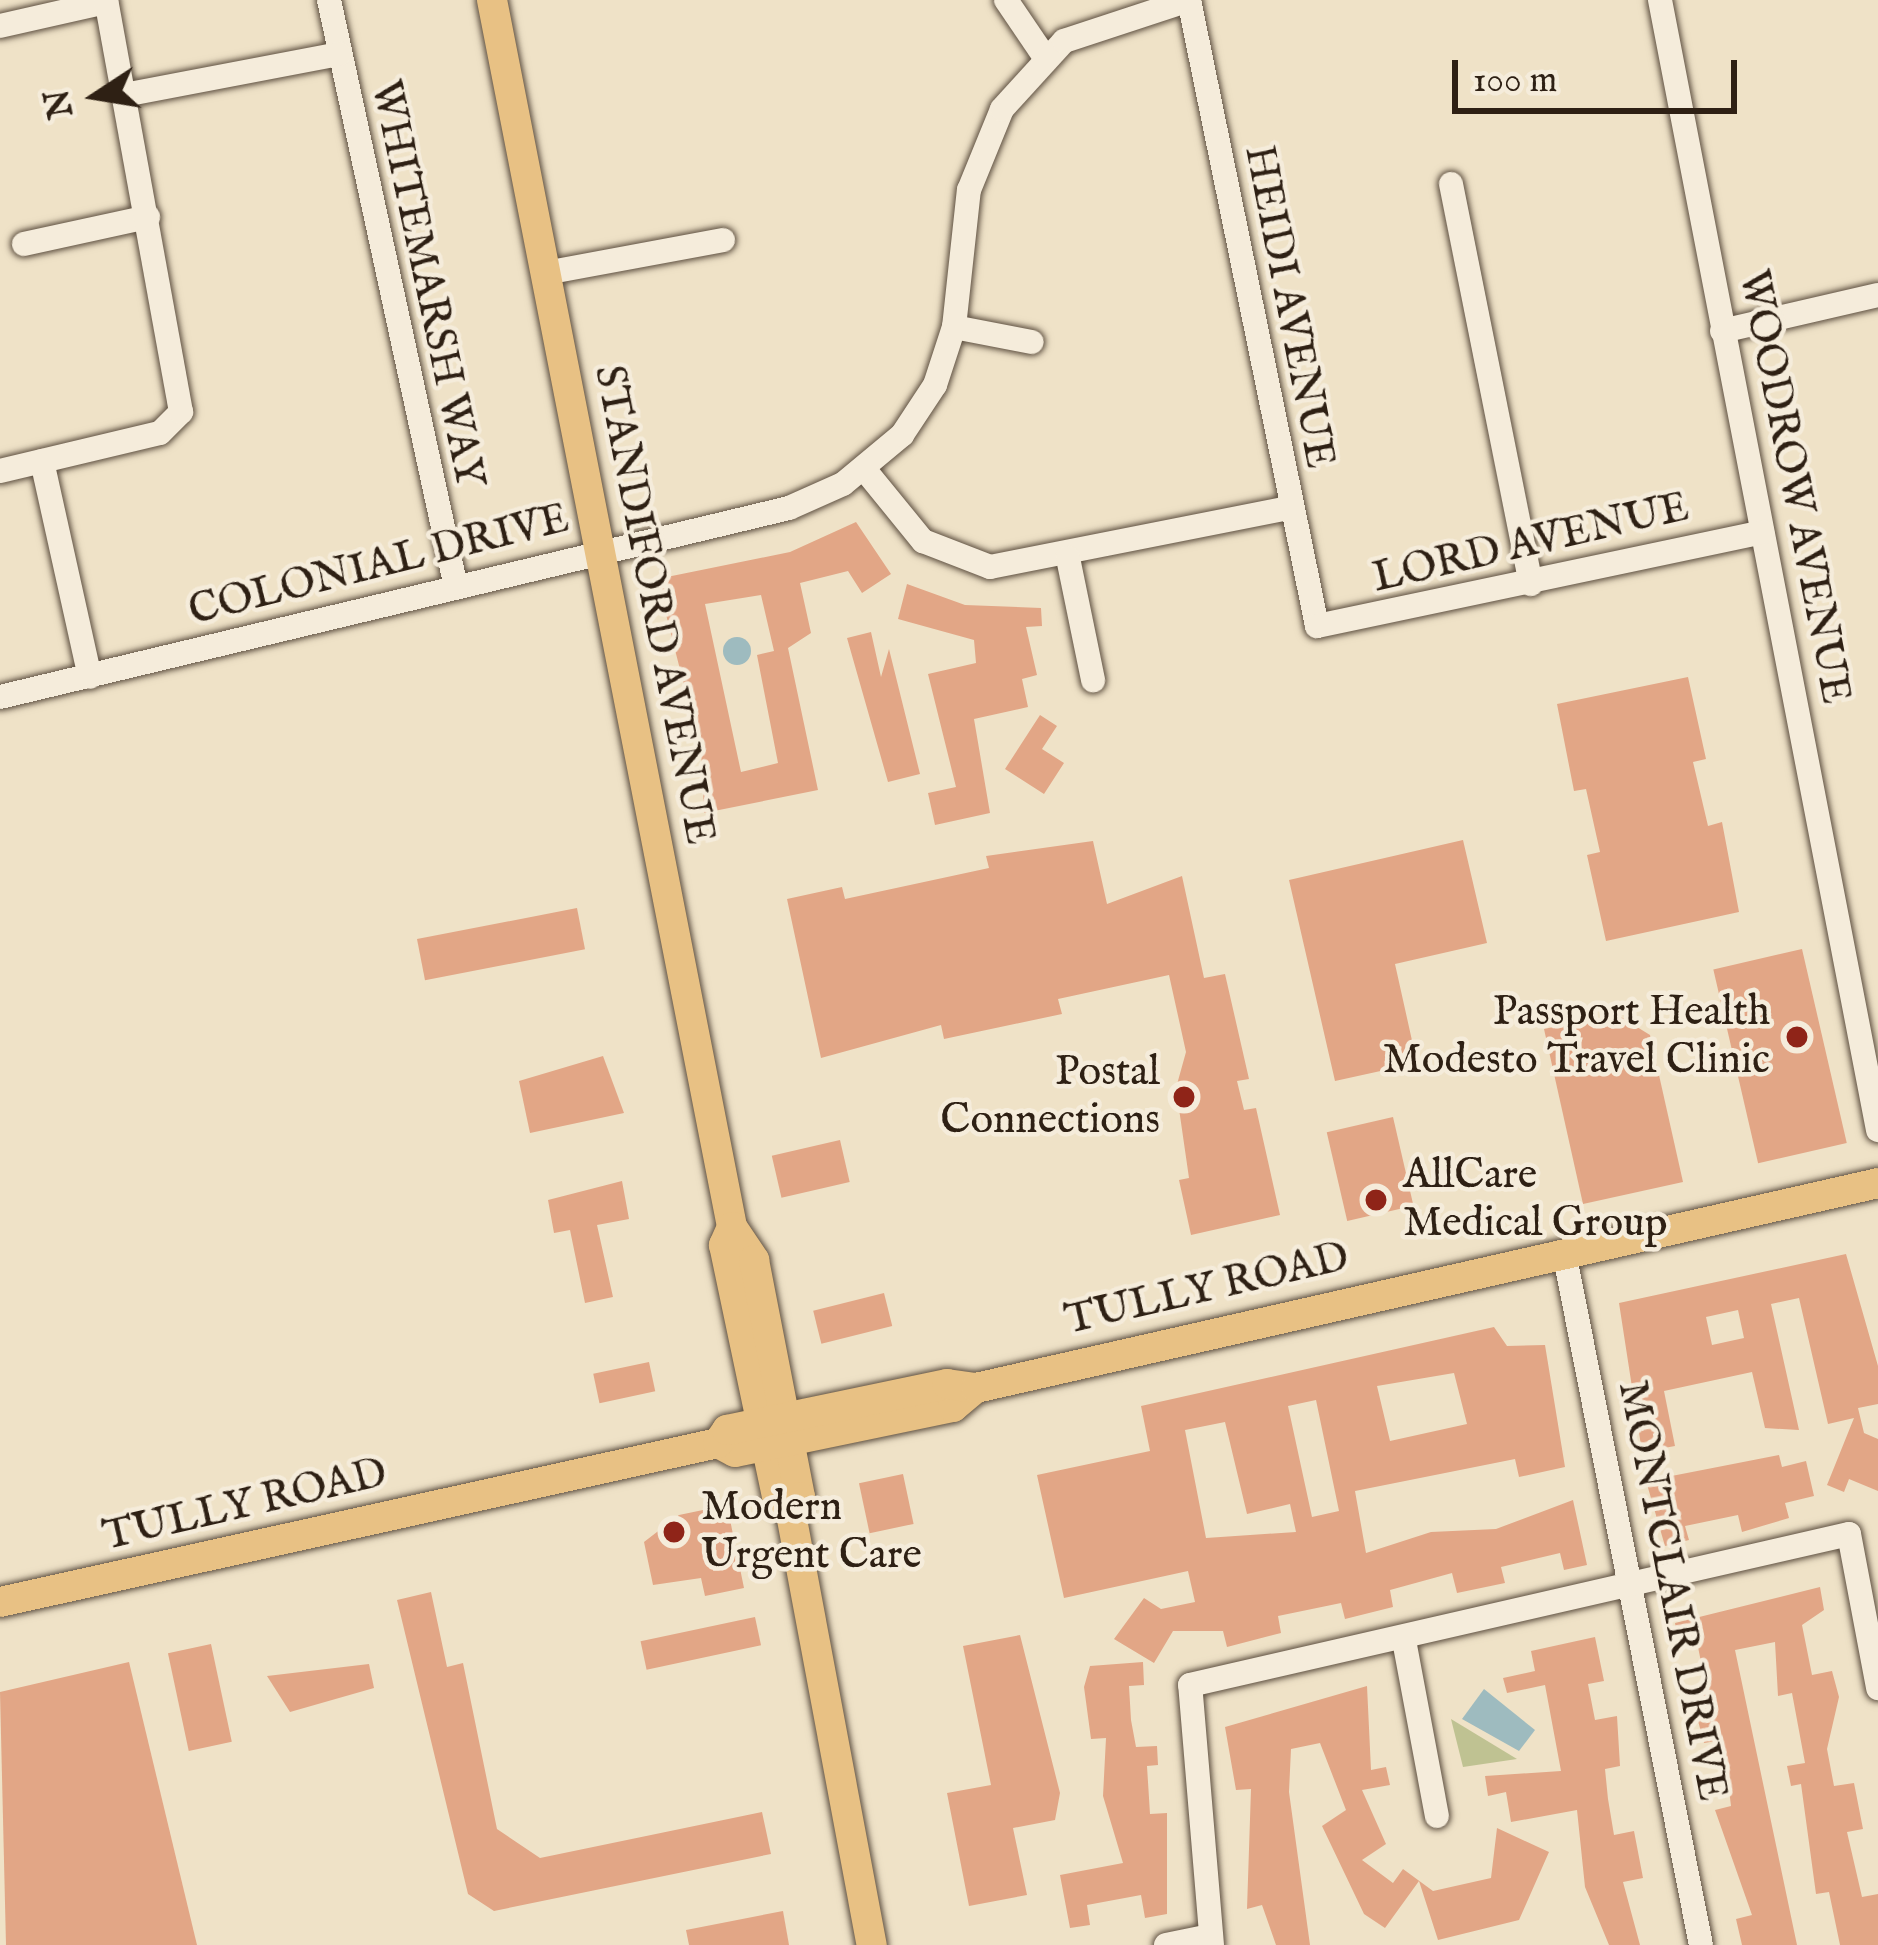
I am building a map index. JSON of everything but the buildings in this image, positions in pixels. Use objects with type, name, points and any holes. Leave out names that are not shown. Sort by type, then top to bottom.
[{"type":"main road","name":"STANDIFORD AVENUE","points":[[492,0],[732,1227],[750,1240],[775,1433],[872,1945]]},
{"type":"main road","name":"TULLY ROAD","points":[[0,1602],[718,1443],[953,1407],[976,1388],[1878,1183]]},
{"type":"street","name":"WHITEMARSH WAY","points":[[329,0],[455,583]]},
{"type":"street","points":[[1006,0],[1044,56]]},
{"type":"street","name":"COLONIAL DRIVE","points":[[0,697],[455,583],[789,508],[865,470],[919,412],[954,327],[978,156],[1044,56],[1094,26],[1189,0]]},
{"type":"street","name":"HEIDI AVENUE","points":[[1189,0],[1286,508],[1317,626]]},
{"type":"street","name":"WOODROW AVENUE","points":[[1660,0],[1878,1130]]},
{"type":"street","points":[[0,26],[106,1],[148,217],[178,419],[160,434],[0,471]]},
{"type":"street","points":[[124,95],[339,54]]},
{"type":"street","points":[[1451,184],[1531,584]]},
{"type":"street","points":[[24,244],[148,217]]},
{"type":"street","points":[[545,273],[723,240]]},
{"type":"street","points":[[1722,331],[1878,295]]},
{"type":"street","points":[[954,327],[1032,341]]},
{"type":"street","points":[[42,461],[89,677]]},
{"type":"street","points":[[865,470],[940,552],[1016,568],[1286,508]]},
{"type":"street","name":"LORD AVENUE","points":[[1317,626],[1762,532]]},
{"type":"street","points":[[1068,558],[1093,680]]},
{"type":"street","name":"MONTCLAIR DRIVE","points":[[1564,1252],[1701,1945]]},
{"type":"street","points":[[1166,1945],[1211,1941],[1190,1685],[1404,1640],[1849,1534],[1878,1688]]},
{"type":"street","points":[[1404,1640],[1437,1816]]},
{"type":"green space","points":[[1451,1719],[1517,1759],[1463,1767]]},
{"type":"water","points":[[737,637],[747,641],[751,651],[747,661],[737,665],[727,661],[723,651],[727,641]]},
{"type":"water","points":[[1484,1689],[1535,1730],[1519,1751],[1462,1719]]},
{"type":"place","name":"Passport Health Modesto Travel Clinic","points":[[1797,1037]]},
{"type":"place","name":"Postal Connections","points":[[1184,1097]]},
{"type":"place","name":"AllCare Medical Group","points":[[1376,1200]]},
{"type":"place","name":"Modern Urgent Care","points":[[674,1532]]}]
